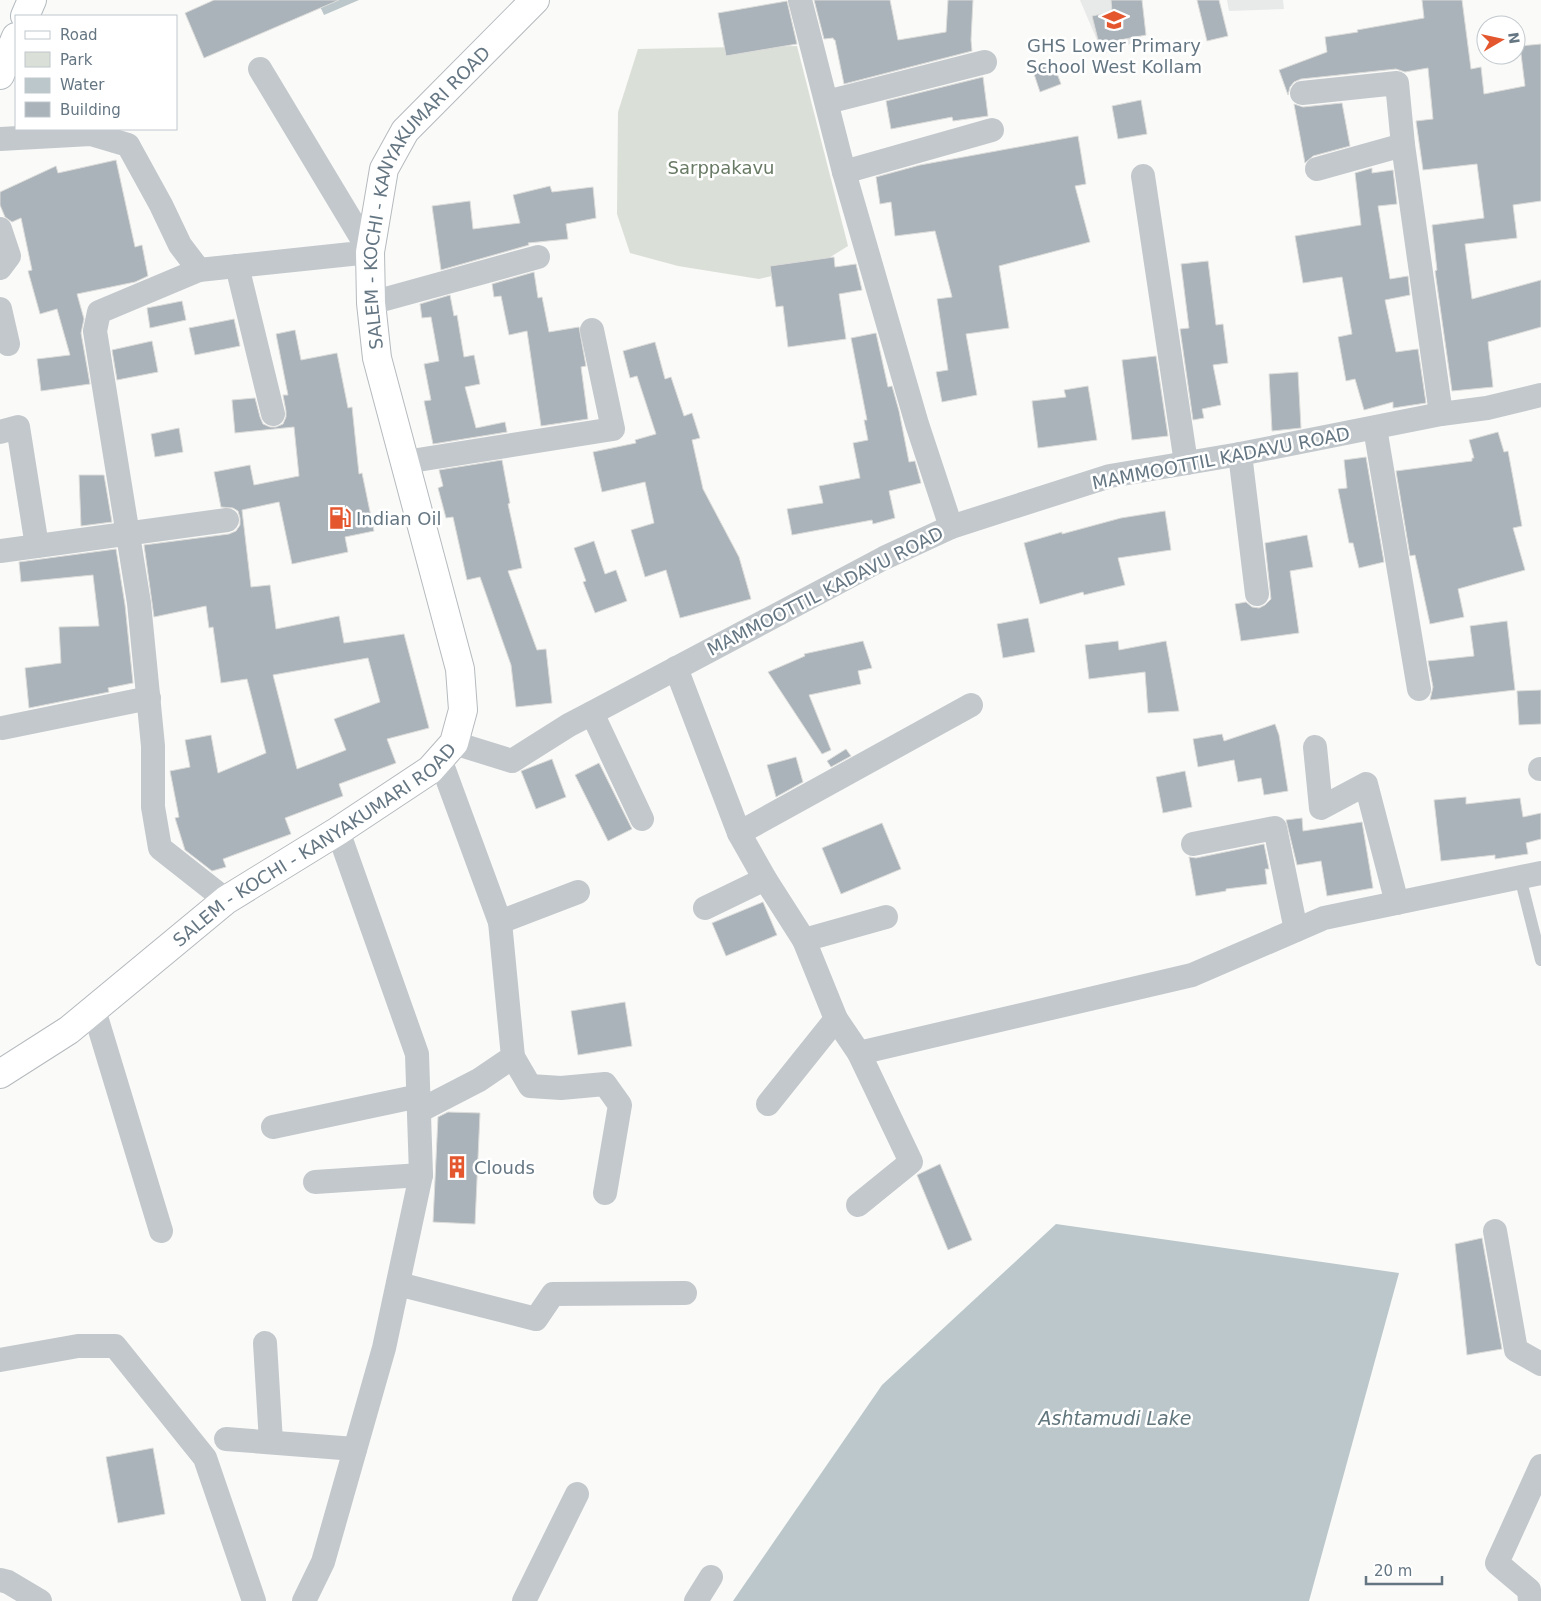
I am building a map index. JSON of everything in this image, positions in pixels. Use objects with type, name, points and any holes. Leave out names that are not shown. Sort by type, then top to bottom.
[{"type":"main road","points":[[25,15],[32,0]]},
{"type":"main road","name":"SALEM - KOCHI - KANYAKUMARI ROAD","points":[[0,1074],[69,1030],[226,900],[338,831],[430,770],[447,751],[463,710],[460,669],[377,358],[371,303],[370,252],[384,169],[405,131],[535,0]]},
{"type":"main road","points":[[0,75],[15,39]]},
{"type":"street","points":[[800,0],[844,172],[916,424],[951,527]]},
{"type":"street","points":[[827,102],[985,62]]},
{"type":"street","points":[[226,900],[160,848],[153,807],[153,746],[139,603],[95,331],[99,312],[199,270],[370,252],[260,69]]},
{"type":"street","points":[[1302,93],[1396,83],[1441,414]]},
{"type":"street","points":[[844,172],[992,130]]},
{"type":"street","points":[[0,139],[91,134],[128,145],[161,205],[180,245],[199,270]]},
{"type":"street","points":[[1316,169],[1403,144]]},
{"type":"street","points":[[1143,176],[1186,463]]},
{"type":"street","points":[[0,229],[9,256],[0,268]]},
{"type":"street","points":[[371,303],[538,257]]},
{"type":"street","points":[[237,266],[273,414]]},
{"type":"street","points":[[0,309],[8,344]]},
{"type":"street","points":[[405,462],[613,429],[592,330]]},
{"type":"street","name":"MAMMOOTTIL KADAVU ROAD","points":[[447,751],[512,761],[592,713],[676,668],[884,558],[951,527],[1110,476],[1240,454],[1441,414],[1486,408],[1541,395]]},
{"type":"street","points":[[0,432],[18,427],[37,546]]},
{"type":"street","points":[[1375,428],[1419,689]]},
{"type":"street","points":[[1240,454],[1257,594]]},
{"type":"street","points":[[0,551],[227,520]]},
{"type":"street","points":[[676,668],[739,833],[765,879],[804,940],[836,1019],[858,1053],[911,1162],[858,1205]]},
{"type":"street","points":[[2,728],[149,698]]},
{"type":"street","points":[[739,833],[971,705]]},
{"type":"street","points":[[592,713],[642,819]]},
{"type":"street","points":[[1315,747],[1322,808],[1366,784],[1397,903]]},
{"type":"street","points":[[447,751],[500,922],[513,1057],[530,1086],[561,1088],[605,1084],[620,1104],[605,1193]]},
{"type":"street","points":[[1193,844],[1274,828],[1296,930]]},
{"type":"street","points":[[304,1601],[322,1562],[384,1348],[421,1175],[418,1054],[338,831]]},
{"type":"street","points":[[858,1053],[1192,975],[1324,918],[1531,875]]},
{"type":"street","points":[[705,908],[765,879]]},
{"type":"street","points":[[500,922],[578,892]]},
{"type":"street","points":[[804,940],[886,917]]},
{"type":"street","points":[[94,1010],[161,1231]]},
{"type":"street","points":[[768,1104],[836,1019]]},
{"type":"street","points":[[273,1127],[419,1103],[478,1080],[513,1057]]},
{"type":"street","points":[[314,1182],[421,1175]]},
{"type":"street","points":[[1495,1231],[1516,1350],[1541,1364]]},
{"type":"street","points":[[398,1284],[536,1319],[553,1294],[685,1294]]},
{"type":"street","points":[[265,1343],[271,1442]]},
{"type":"street","points":[[0,1360],[78,1346],[115,1346],[205,1458],[254,1601]]},
{"type":"street","points":[[226,1439],[355,1449]]},
{"type":"street","points":[[1530,1601],[1529,1590],[1498,1563],[1541,1466]]},
{"type":"street","points":[[524,1601],[577,1494]]},
{"type":"street","points":[[696,1601],[711,1577]]},
{"type":"street","points":[[0,1580],[8,1582],[40,1601]]},
{"type":"lane","points":[[1531,875],[1541,960]]},
{"type":"shaded area","name":"GHS Lower Primary School West Kollam","points":[[1080,0],[1136,0],[1141,40],[1103,54]]},
{"type":"shaded area","points":[[1227,0],[1283,0],[1284,9],[1229,11]]},
{"type":"green space","name":"Sarppakavu","points":[[797,46],[848,246],[816,266],[759,279],[678,266],[630,253],[617,214],[618,112],[638,49]]},
{"type":"water","points":[[317,0],[359,0],[324,15]]},
{"type":"water","name":"Ashtamudi Lake","points":[[1056,1224],[1399,1273],[1309,1601],[733,1601],[882,1385]]},
{"type":"building","points":[[214,0],[339,0],[204,58],[185,13]]},
{"type":"building","points":[[814,0],[890,0],[898,40],[946,32],[948,0],[973,0],[972,51],[844,84],[835,40],[833,38],[824,39]]},
{"type":"building","name":"GHS Lower Primary School West Kollam","points":[[1111,0],[1142,0],[1146,35],[1099,44],[1092,16],[1112,12]]},
{"type":"building","points":[[1197,0],[1219,0],[1228,36],[1207,41]]},
{"type":"building","points":[[1422,0],[1462,0],[1471,69],[1481,67],[1484,94],[1525,86],[1522,65],[1526,65],[1526,45],[1541,44],[1541,201],[1513,205],[1517,238],[1465,244],[1472,299],[1541,280],[1541,327],[1488,342],[1493,387],[1452,391],[1435,271],[1437,270],[1432,225],[1484,218],[1477,164],[1423,170],[1416,121],[1433,119],[1428,68],[1405,72],[1396,69],[1301,79],[1294,82],[1290,87],[1288,95],[1279,70],[1327,52],[1325,37],[1424,18]]},
{"type":"building","points":[[787,1],[797,44],[726,56],[718,13]]},
{"type":"building","points":[[1053,63],[1061,84],[1040,92],[1033,71]]},
{"type":"building","points":[[983,77],[988,116],[953,121],[952,117],[891,129],[886,101]]},
{"type":"building","points":[[1141,100],[1147,134],[1118,139],[1112,106]]},
{"type":"building","points":[[1342,103],[1350,146],[1313,156],[1305,163],[1294,104],[1303,107]]},
{"type":"building","points":[[1078,136],[1086,184],[1075,186],[1090,242],[999,266],[1009,328],[966,334],[977,395],[942,402],[936,372],[948,370],[937,299],[952,297],[935,231],[895,236],[891,202],[880,204],[876,177],[920,165]]},
{"type":"building","points":[[116,160],[135,247],[142,245],[148,276],[135,282],[77,294],[84,319],[81,333],[90,384],[41,391],[37,359],[70,355],[57,309],[40,314],[28,271],[32,270],[21,218],[12,222],[5,217],[0,205],[0,192],[56,166],[58,173]]},
{"type":"building","points":[[1372,168],[1372,173],[1393,170],[1397,204],[1378,206],[1390,279],[1408,276],[1410,295],[1385,300],[1396,352],[1418,349],[1426,403],[1393,408],[1393,402],[1364,410],[1355,379],[1346,381],[1338,337],[1352,334],[1342,277],[1303,283],[1295,236],[1361,225],[1355,173]]},
{"type":"building","points":[[550,186],[552,192],[593,187],[596,218],[566,224],[568,239],[528,243],[529,245],[441,270],[432,206],[470,201],[473,229],[520,223],[513,195]]},
{"type":"building","points":[[834,257],[835,267],[856,264],[862,290],[839,294],[846,339],[788,347],[783,306],[776,307],[770,266]]},
{"type":"building","points":[[1208,261],[1216,325],[1223,324],[1228,363],[1213,365],[1221,405],[1202,409],[1204,418],[1193,420],[1180,329],[1189,328],[1181,264]]},
{"type":"building","points":[[534,272],[538,298],[542,297],[549,332],[579,327],[586,366],[581,367],[588,419],[541,426],[527,331],[509,335],[501,296],[494,297],[492,284]]},
{"type":"building","points":[[450,295],[454,316],[457,315],[464,357],[474,355],[480,384],[465,387],[476,428],[505,422],[507,432],[433,444],[424,401],[431,400],[424,364],[439,361],[431,317],[422,318],[420,304]]},
{"type":"building","points":[[182,301],[186,320],[150,328],[147,308]]},
{"type":"building","points":[[234,319],[240,346],[195,355],[189,328]]},
{"type":"building","points":[[295,330],[301,360],[337,353],[348,408],[352,407],[359,474],[362,473],[374,531],[345,537],[348,552],[292,564],[279,502],[242,510],[251,587],[270,585],[276,629],[339,616],[344,643],[404,634],[429,728],[387,739],[396,763],[339,784],[343,796],[285,818],[291,834],[223,859],[226,867],[212,871],[185,850],[175,818],[179,817],[170,771],[190,767],[185,740],[211,735],[218,773],[266,753],[247,679],[221,683],[213,627],[209,628],[206,606],[154,617],[144,545],[229,534],[236,531],[240,525],[238,511],[233,508],[221,507],[214,472],[250,465],[254,485],[299,476],[294,427],[235,433],[232,400],[255,398],[263,424],[270,427],[283,424],[286,417],[283,395],[288,395],[276,334]],"holes":[[[368,658],[380,702],[334,719],[346,750],[297,769],[273,675]]]},
{"type":"building","points":[[876,333],[888,387],[892,386],[899,411],[909,462],[915,461],[921,483],[889,491],[895,518],[873,524],[872,520],[792,535],[787,509],[823,503],[819,486],[860,478],[853,443],[868,440],[864,420],[867,420],[851,338]]},
{"type":"building","points":[[152,341],[158,372],[117,380],[112,350]]},
{"type":"building","points":[[655,342],[665,379],[671,377],[684,416],[692,413],[700,438],[692,440],[703,489],[739,557],[751,599],[680,618],[666,570],[645,577],[631,530],[654,523],[645,482],[602,492],[593,452],[636,443],[635,440],[656,434],[637,376],[630,378],[623,351]]},
{"type":"building","points":[[1156,356],[1168,436],[1132,440],[1122,360]]},
{"type":"building","points":[[1298,372],[1301,428],[1272,431],[1269,374]]},
{"type":"building","points":[[1088,386],[1097,440],[1038,448],[1032,401],[1066,397],[1064,390]]},
{"type":"building","points":[[179,428],[183,452],[155,457],[151,434]]},
{"type":"building","points":[[1498,432],[1504,452],[1508,451],[1522,526],[1513,528],[1525,570],[1458,589],[1464,617],[1430,624],[1415,555],[1410,556],[1396,471],[1472,461],[1472,458],[1474,458],[1469,440]]},
{"type":"building","points":[[1366,457],[1384,562],[1359,568],[1353,543],[1349,543],[1338,489],[1347,488],[1344,460]]},
{"type":"building","points":[[502,460],[510,503],[508,504],[522,568],[508,571],[537,650],[546,649],[552,703],[516,707],[511,665],[480,577],[467,580],[453,517],[446,518],[438,488],[443,486],[439,470]]},
{"type":"building","points":[[79,475],[104,475],[112,522],[81,526]]},
{"type":"building","points":[[1165,511],[1171,550],[1118,558],[1125,585],[1084,595],[1083,592],[1040,604],[1024,543],[1121,518]]},
{"type":"building","points":[[1307,535],[1313,567],[1290,571],[1299,633],[1241,641],[1235,604],[1246,602],[1252,607],[1259,608],[1271,599],[1265,543]]},
{"type":"building","points":[[594,541],[605,574],[616,570],[627,601],[595,613],[583,582],[586,581],[574,548]]},
{"type":"building","points":[[116,549],[125,605],[133,683],[108,688],[109,692],[29,708],[25,668],[61,663],[59,627],[99,626],[93,575],[21,582],[19,562]]},
{"type":"building","points":[[1028,618],[1035,652],[1003,658],[997,624]]},
{"type":"building","points":[[1507,621],[1515,690],[1430,700],[1433,687],[1428,661],[1474,656],[1470,626]]},
{"type":"building","points":[[863,641],[872,668],[858,671],[861,684],[809,695],[831,750],[822,754],[768,672],[805,656],[804,654]]},
{"type":"building","points":[[1118,641],[1119,650],[1166,641],[1179,711],[1148,713],[1145,672],[1089,679],[1085,645]]},
{"type":"building","points":[[1541,690],[1541,724],[1519,725],[1517,691]]},
{"type":"building","points":[[1275,724],[1279,735],[1288,791],[1264,795],[1261,778],[1238,782],[1234,760],[1198,767],[1193,739],[1222,734],[1224,741]]},
{"type":"building","points":[[846,749],[851,756],[831,767],[827,761]]},
{"type":"building","points":[[796,757],[803,782],[776,797],[767,765]]},
{"type":"building","points":[[552,759],[566,797],[536,809],[521,771]]},
{"type":"building","points":[[599,763],[632,829],[608,841],[575,775]]},
{"type":"building","points":[[1185,771],[1192,807],[1163,813],[1156,777]]},
{"type":"building","points":[[1466,797],[1466,804],[1520,798],[1523,817],[1541,813],[1541,839],[1526,843],[1528,854],[1495,859],[1495,855],[1441,861],[1434,800]]},
{"type":"building","points":[[1302,818],[1303,831],[1362,822],[1373,888],[1327,896],[1321,861],[1297,865],[1286,820]]},
{"type":"building","points":[[882,823],[901,869],[841,894],[822,848]]},
{"type":"building","points":[[1264,844],[1269,869],[1265,869],[1267,884],[1226,889],[1226,891],[1196,896],[1189,857],[1196,858]]},
{"type":"building","points":[[763,902],[777,935],[726,956],[712,923]]},
{"type":"building","points":[[625,1002],[632,1046],[578,1055],[571,1011]]},
{"type":"building","name":"Clouds","points":[[448,1112],[480,1113],[475,1224],[433,1222],[438,1117]]},
{"type":"building","points":[[940,1164],[972,1240],[948,1250],[917,1175]]},
{"type":"building","points":[[1482,1238],[1502,1349],[1467,1355],[1455,1244]]},
{"type":"building","points":[[153,1448],[165,1514],[118,1523],[106,1457]]},
{"type":"place","name":"GHS Lower Primary School West Kollam","points":[[1114,20]]},
{"type":"place","name":"Indian Oil","points":[[340,518]]},
{"type":"place","name":"Clouds","points":[[457,1167]]}]
